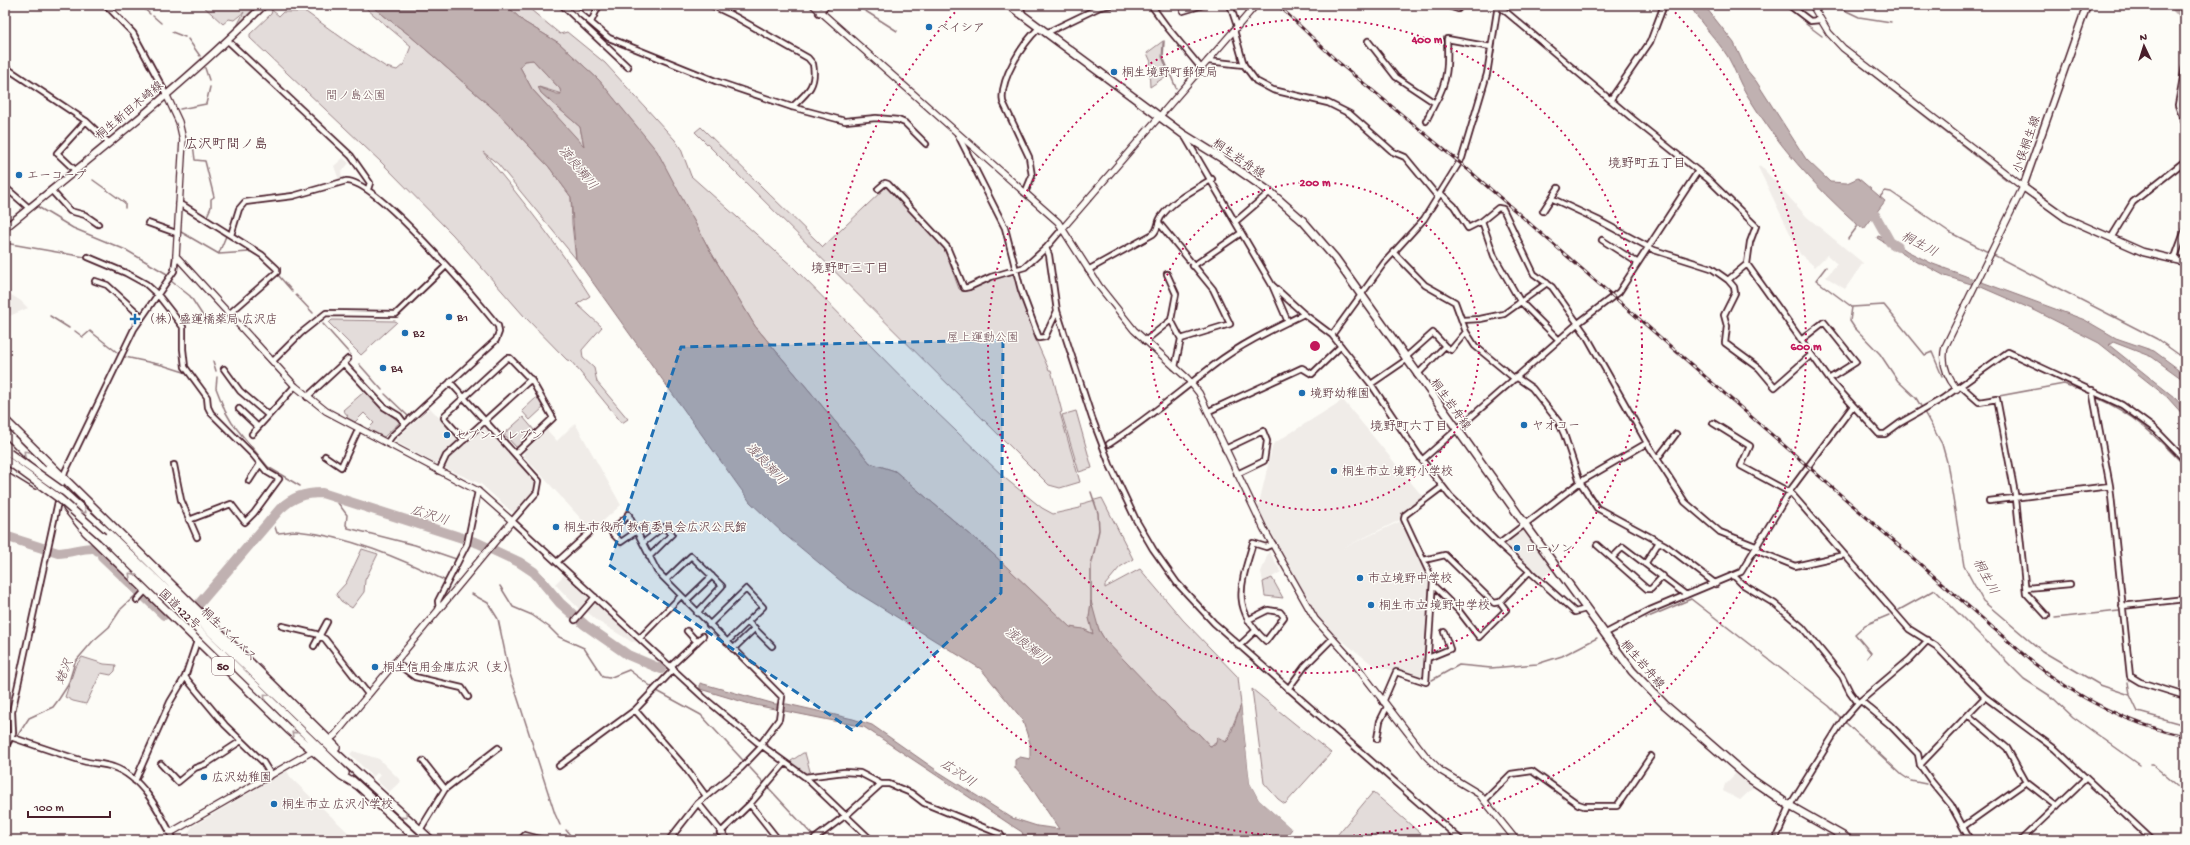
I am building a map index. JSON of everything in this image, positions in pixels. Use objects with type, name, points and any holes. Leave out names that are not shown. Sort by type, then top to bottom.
[{"type":"main road","name":"桐生新田木崎線","points":[[5,228],[228,41],[264,5]]},
{"type":"main road","name":"桐生岩舟線","points":[[1009,5],[1038,28],[1046,32],[1183,134],[1220,157],[1270,192],[1319,239],[1524,524],[1632,671],[1665,705],[1732,764],[1790,806],[1850,840]]},
{"type":"main road","name":"小俣桐生線","points":[[2087,5],[2023,187],[2060,214],[2111,238],[2143,252],[2185,262]]},
{"type":"main road","name":"国道122号","points":[[5,420],[328,741],[342,758],[420,830]]},
{"type":"main road","name":"国道122号","points":[[5,432],[43,470],[86,532],[197,641],[315,749],[342,776],[357,785],[418,840]]},
{"type":"main road","points":[[5,466],[51,494],[60,494],[56,478],[32,450],[30,444]]},
{"type":"main road","name":"桐生バイパス","points":[[6,455],[63,492],[315,749]]},
{"type":"main road","name":"桐生バイパス","points":[[105,534],[328,741]]},
{"type":"main road","name":"50","points":[[420,830],[432,840]]},
{"type":"street","points":[[5,747],[12,737],[14,729],[12,712],[63,477],[128,342],[142,317],[174,271],[183,140],[179,122],[166,94],[133,33],[106,5]]},
{"type":"street","points":[[562,5],[628,67]]},
{"type":"street","points":[[570,5],[614,40],[718,82],[792,107],[845,121],[876,118],[898,120],[905,124],[926,144]]},
{"type":"street","points":[[591,22],[599,5]]},
{"type":"street","points":[[711,5],[808,58],[813,64],[813,84],[807,93],[792,107]]},
{"type":"street","points":[[722,10],[726,5]]},
{"type":"street","points":[[812,5],[819,13],[1063,228],[1088,270],[1111,302],[1145,341],[1192,384],[1209,412],[1225,449],[1273,544],[1315,619],[1433,764],[1452,778],[1474,790],[1485,800],[1516,840]]},
{"type":"street","points":[[819,13],[827,5]]},
{"type":"street","points":[[1020,5],[1023,15]]},
{"type":"street","points":[[1046,32],[1100,7],[1111,5]]},
{"type":"street","points":[[1158,5],[1152,6],[1201,68]]},
{"type":"street","points":[[1183,11],[1203,5]]},
{"type":"street","points":[[1230,5],[1244,65],[1256,81],[1268,88],[1328,103],[1350,114],[1393,152],[1405,157],[1439,195],[1454,206],[1468,228],[1482,221],[1498,208],[1503,210],[1534,274],[1547,283],[1556,292],[1586,335],[1647,443],[1685,502],[1720,532],[1795,566],[1844,554]]},
{"type":"street","points":[[878,189],[884,183],[888,184],[947,247],[964,288],[970,287],[991,277],[1025,267],[1046,248],[1256,5]]},
{"type":"street","points":[[1445,5],[1458,9],[1461,5]]},
{"type":"street","points":[[1498,5],[1610,100],[1698,171],[1729,198],[1756,226],[1750,242],[1747,264],[1728,280]]},
{"type":"street","points":[[1332,335],[1360,294],[1393,252],[1424,219],[1462,158],[1479,106],[1498,5]]},
{"type":"street","points":[[1610,100],[1650,42],[1664,5]]},
{"type":"street","points":[[1788,5],[1810,21],[1820,20]]},
{"type":"street","points":[[1812,5],[1829,33],[1843,48],[2023,187],[1944,352],[1945,372],[1959,388],[1979,402],[1997,399],[2016,499],[2026,588],[2029,598],[2047,616]]},
{"type":"street","points":[[1025,193],[1032,176],[1029,157],[1003,102],[1001,93],[1004,82],[1027,40],[1038,28]]},
{"type":"street","points":[[1426,121],[1444,89],[1448,63],[1447,39],[1491,47]]},
{"type":"street","points":[[1368,40],[1396,77],[1435,103]]},
{"type":"street","points":[[228,41],[351,156],[370,183],[368,189]]},
{"type":"street","points":[[1208,61],[1244,65]]},
{"type":"street","points":[[5,67],[86,121],[108,142]]},
{"type":"street","points":[[2185,67],[2178,105],[2185,124]]},
{"type":"street","points":[[75,170],[57,153],[86,121]]},
{"type":"street","points":[[1183,134],[1212,179],[1241,233],[1272,285],[1288,322]]},
{"type":"street","points":[[958,135],[1000,215],[1027,308],[1039,338],[1045,337],[1057,311]]},
{"type":"street","points":[[2111,238],[2133,202],[2185,161]]},
{"type":"street","points":[[1422,460],[1577,324],[1619,292],[1698,171]]},
{"type":"street","points":[[1088,270],[1154,234],[1158,230],[1160,218],[1183,196],[1212,179]]},
{"type":"street","points":[[231,235],[239,209],[242,204],[249,200],[277,199],[350,181],[368,189],[404,222],[446,266],[499,329],[496,340],[405,424],[387,443]]},
{"type":"street","points":[[5,187],[29,208]]},
{"type":"street","points":[[1543,211],[1553,200],[1558,188]]},
{"type":"street","points":[[51,190],[70,211],[85,215],[98,224]]},
{"type":"street","points":[[1235,222],[1270,192]]},
{"type":"street","points":[[1553,200],[1598,220],[1649,247],[1708,267],[1728,280],[1734,287],[1735,293],[1724,315],[1727,326],[1727,345],[1759,368],[1775,387],[1811,355]]},
{"type":"street","points":[[179,204],[262,255],[277,270],[229,314]]},
{"type":"street","points":[[1482,221],[1494,256],[1520,301],[1559,340]]},
{"type":"street","points":[[148,223],[176,233]]},
{"type":"street","points":[[1159,223],[1219,298],[1230,324],[1181,339]]},
{"type":"street","points":[[2174,260],[2185,230]]},
{"type":"street","points":[[1193,266],[1241,233]]},
{"type":"street","points":[[1602,240],[1638,263]]},
{"type":"street","points":[[1046,248],[1049,255],[1057,311],[1092,418],[1110,465],[1136,520],[1153,549],[1177,583],[1214,623],[1461,840]]},
{"type":"street","points":[[1393,252],[1425,285],[1455,302],[1466,332],[1486,356],[1532,388],[1558,422],[1564,434],[1580,482],[1597,508],[1660,542],[1716,584]]},
{"type":"street","points":[[176,256],[295,386],[307,397],[326,411],[478,491],[673,667],[703,697],[761,745],[804,777],[871,840]]},
{"type":"street","points":[[88,258],[126,273],[146,284],[158,294],[183,327],[182,349],[185,367],[207,396],[209,410],[267,472],[279,478],[254,513],[244,522],[231,504],[190,520]]},
{"type":"street","points":[[1747,264],[1811,355],[1853,406],[1880,435],[1885,434],[1908,418],[1942,400],[2008,352],[2115,402],[2141,418],[2164,438],[2185,460]]},
{"type":"street","points":[[273,361],[326,313],[396,314],[446,266]]},
{"type":"street","points":[[1167,274],[1176,294],[1171,320],[1181,339],[1175,367]]},
{"type":"street","points":[[95,280],[107,285],[142,317]]},
{"type":"street","points":[[1462,320],[1480,319],[1504,314],[1547,283]]},
{"type":"street","points":[[1272,285],[1304,314],[1332,335],[1371,384],[1442,487],[1499,544],[1575,612],[1586,609]]},
{"type":"street","points":[[1109,444],[1192,384],[1214,365],[1241,346],[1304,314]]},
{"type":"street","points":[[1145,341],[1171,320]]},
{"type":"street","points":[[1801,340],[1824,322],[1856,362],[1830,379]]},
{"type":"street","points":[[1371,384],[1406,359],[1433,333],[1445,346],[1451,350],[1466,332]]},
{"type":"street","points":[[1209,412],[1302,368],[1312,374],[1341,346]]},
{"type":"street","points":[[1417,375],[1445,346]]},
{"type":"street","points":[[464,440],[444,417],[464,397],[509,358],[531,380],[553,419],[516,453]]},
{"type":"street","points":[[307,397],[348,359]]},
{"type":"street","points":[[344,364],[384,407],[399,416],[405,424]]},
{"type":"street","points":[[224,369],[240,391],[268,415]]},
{"type":"street","points":[[438,471],[446,456],[531,380]]},
{"type":"street","points":[[170,833],[328,741],[537,492],[540,484],[538,479],[450,382]]},
{"type":"street","points":[[252,434],[295,386]]},
{"type":"street","points":[[2092,390],[2110,486],[2130,676],[2140,682],[2185,696]]},
{"type":"street","points":[[1604,634],[1686,595],[1716,584],[1741,572],[1791,493],[1792,488],[1853,406]]},
{"type":"street","points":[[239,409],[258,427]]},
{"type":"street","points":[[1713,423],[1750,446],[1741,466],[1791,493],[1909,629],[1928,640],[1953,663],[1985,697],[2055,749],[2152,840]]},
{"type":"street","points":[[325,456],[341,467],[359,428]]},
{"type":"street","points":[[1225,449],[1263,431],[1267,441],[1264,461],[1238,474]]},
{"type":"street","points":[[1657,459],[1676,434]]},
{"type":"street","points":[[1499,544],[1580,482],[1647,443]]},
{"type":"street","points":[[249,481],[260,464]]},
{"type":"street","points":[[174,465],[181,500],[197,537]]},
{"type":"street","points":[[1989,501],[2016,499],[2110,486]]},
{"type":"street","points":[[1383,702],[1396,672],[1426,682],[1434,586],[1432,576],[1404,518],[1405,515],[1442,487]]},
{"type":"street","points":[[439,609],[438,601],[467,544],[470,535],[478,491]]},
{"type":"street","points":[[637,530],[621,542],[612,533],[613,529],[629,514],[637,530],[649,557],[657,571],[779,694],[783,701],[779,719],[761,745],[742,768],[698,803],[669,840]]},
{"type":"street","points":[[643,543],[663,527],[672,534],[649,557]]},
{"type":"street","points":[[557,562],[589,533]]},
{"type":"street","points":[[1645,564],[1660,542]]},
{"type":"street","points":[[1248,620],[1268,610],[1283,614],[1284,617],[1268,640],[1255,631],[1248,620],[1243,609],[1241,590],[1253,543],[1266,547],[1273,544]]},
{"type":"street","points":[[1597,545],[1648,590],[1663,576]]},
{"type":"street","points":[[1612,558],[1623,548],[1663,576],[1686,595]]},
{"type":"street","points":[[1424,560],[1445,555],[1494,603],[1500,602],[1530,571]]},
{"type":"street","points":[[666,580],[691,556],[712,576],[722,588],[697,613]]},
{"type":"street","points":[[686,601],[712,576]]},
{"type":"street","points":[[1734,576],[1742,584],[1775,604],[1802,627],[1842,676],[1850,692],[1860,702],[1890,725],[1918,754],[1920,765],[1951,805],[1964,826],[1970,840]]},
{"type":"street","points":[[2026,588],[2070,584]]},
{"type":"street","points":[[1434,586],[1460,611],[1478,638],[1506,610],[1500,602]]},
{"type":"street","points":[[709,625],[745,589],[763,607],[727,642]]},
{"type":"street","points":[[137,600],[146,590]]},
{"type":"street","points":[[640,638],[681,596]]},
{"type":"street","points":[[575,620],[595,597]]},
{"type":"street","points":[[2122,606],[2185,599]]},
{"type":"street","points":[[314,646],[321,636],[327,622]]},
{"type":"street","points":[[748,622],[772,646]]},
{"type":"street","points":[[282,626],[321,636],[344,662],[368,694]]},
{"type":"street","points":[[733,649],[755,628]]},
{"type":"street","points":[[687,631],[697,642]]},
{"type":"street","points":[[1239,646],[1255,631]]},
{"type":"street","points":[[1428,658],[1450,649],[1444,632]]},
{"type":"street","points":[[558,766],[635,710],[703,636]]},
{"type":"street","points":[[1288,689],[1305,666],[1332,639]]},
{"type":"street","points":[[1775,840],[1790,806],[1843,720],[1860,702],[1910,659],[1928,640]]},
{"type":"street","points":[[135,781],[170,702],[185,677],[197,641]]},
{"type":"street","points":[[395,662],[415,677],[462,688],[468,697]]},
{"type":"street","points":[[185,677],[241,741],[263,762],[271,775]]},
{"type":"street","points":[[1920,765],[1985,697]]},
{"type":"street","points":[[1377,739],[1380,721],[1387,707]]},
{"type":"street","points":[[635,710],[684,766],[706,796]]},
{"type":"street","points":[[1968,715],[2007,748],[2026,782],[2057,806]]},
{"type":"street","points":[[5,735],[84,762],[111,766],[135,781],[152,801],[174,840]]},
{"type":"street","points":[[161,764],[178,782],[195,768],[206,764],[241,741]]},
{"type":"street","points":[[420,830],[445,789],[498,748]]},
{"type":"street","points":[[1485,800],[1511,774],[1532,772],[1578,804],[1584,806],[1617,806],[1651,756]]},
{"type":"street","points":[[423,761],[445,789]]},
{"type":"street","points":[[720,833],[750,804],[784,762]]},
{"type":"street","points":[[804,777],[844,772],[860,773],[881,784],[896,786],[912,793],[924,803],[1000,834],[1004,840]]},
{"type":"street","points":[[2021,840],[2086,778]]},
{"type":"street","points":[[1964,826],[2026,782]]},
{"type":"street","points":[[813,840],[881,784]]},
{"type":"street","points":[[698,803],[720,833],[728,840]]},
{"type":"street","points":[[750,804],[776,837],[771,840]]},
{"type":"street","points":[[520,840],[525,835],[544,840]]},
{"type":"highlighted area","points":[[1003,340],[1001,593],[852,730],[609,565],[681,347]]},
{"type":"shaded area","points":[[343,158],[349,163],[341,173],[343,179],[339,180],[334,166]]},
{"type":"shaded area","points":[[1760,165],[1807,217],[1863,263],[1845,289],[1826,277],[1837,264],[1827,255],[1815,267],[1800,254],[1758,167]]},
{"type":"shaded area","points":[[5,291],[21,301],[28,308],[5,318]]},
{"type":"shaded area","points":[[1343,400],[1423,497],[1403,512],[1400,520],[1343,548],[1401,521],[1430,578],[1432,586],[1424,679],[1373,665],[1335,635],[1316,614],[1258,508],[1273,444]]},
{"type":"shaded area","points":[[430,408],[459,438],[459,442],[437,464],[396,442],[396,439]]},
{"type":"shaded area","points":[[575,423],[621,505],[592,531],[524,456],[524,452],[547,430],[557,441]]},
{"type":"shaded area","points":[[483,426],[486,426],[534,477],[536,485],[534,491],[516,513],[511,511],[481,484],[445,468],[448,458]]},
{"type":"shaded area","points":[[1523,529],[1553,570],[1542,578],[1503,544]]},
{"type":"shaded area","points":[[1269,551],[1281,572],[1263,582],[1261,572]]},
{"type":"shaded area","points":[[565,574],[591,599],[581,611],[555,584]]},
{"type":"shaded area","points":[[594,601],[639,641],[632,642],[599,622],[585,610]]},
{"type":"shaded area","points":[[353,751],[379,759],[401,781],[389,792],[376,780],[380,775],[377,773],[373,777],[350,754]]},
{"type":"shaded area","name":"桐生市立 広沢小学校","points":[[287,771],[291,778],[356,840],[183,840],[193,826]]},
{"type":"shaded area","points":[[1736,773],[1754,787],[1740,800],[1723,791],[1725,784]]},
{"type":"green space","points":[[202,5],[257,5],[237,26],[244,12],[234,20],[229,19],[223,24]]},
{"type":"green space","name":"間ノ島公園","points":[[266,5],[279,16],[283,12],[306,12],[386,67],[397,70],[404,64],[411,46],[362,5],[370,5],[408,34],[497,112],[549,167],[571,197],[576,259],[498,164],[483,152],[539,222],[590,296],[577,304],[602,327],[582,350],[583,358],[594,368],[597,382],[628,419],[622,423],[571,361],[567,360],[524,316],[453,235],[381,162],[250,38],[250,34],[271,14],[272,11]]},
{"type":"green space","points":[[506,5],[525,5],[560,34],[567,32],[605,63],[675,140],[681,149],[691,176],[793,267],[932,408],[1006,479],[1042,508],[1053,514],[1080,508],[1081,504],[1102,498],[1133,559],[1120,567],[1105,585],[1105,588],[1140,569],[1183,620],[1238,677],[1241,705],[1226,742],[1222,740],[1210,746],[1198,733],[1190,729],[1135,675],[1102,636],[1096,622],[1091,603],[1089,618],[1094,634],[1083,629],[1070,628],[992,553],[895,471],[870,463],[755,326],[709,249],[656,151],[599,80],[559,43],[524,22]]},
{"type":"green space","points":[[1163,41],[1162,57],[1169,74],[1150,87],[1149,66],[1151,62],[1147,53]]},
{"type":"green space","points":[[533,60],[560,89],[562,94],[539,87],[541,93],[580,127],[584,147],[532,89],[520,67],[525,61]]},
{"type":"green space","name":"屋上運動公園","points":[[701,127],[823,247],[886,187],[943,245],[959,289],[966,291],[992,279],[1013,274],[1015,276],[1034,336],[1049,370],[1051,370],[1062,412],[1060,413],[1080,482],[1060,488],[1049,485],[695,132]]},
{"type":"green space","points":[[332,320],[397,322],[361,355],[329,323]]},
{"type":"green space","points":[[365,391],[383,410],[400,422],[384,437],[368,429],[374,423],[364,413],[355,422],[346,417],[348,416],[343,410]]},
{"type":"green space","points":[[538,396],[544,407],[530,420],[522,411]]},
{"type":"green space","points":[[1076,411],[1092,468],[1079,472],[1062,415]]},
{"type":"green space","points":[[523,417],[535,433],[519,447],[516,447],[504,434]]},
{"type":"green space","points":[[362,549],[378,554],[365,580],[364,592],[352,608],[341,601],[336,594],[346,583]]},
{"type":"green space","points":[[1272,578],[1283,598],[1265,596],[1263,582]]},
{"type":"green space","points":[[82,657],[104,664],[116,665],[115,671],[111,675],[101,673],[86,704],[73,701],[65,697],[75,667]]},
{"type":"green space","points":[[1252,689],[1331,753],[1285,804],[1278,799],[1264,783]]},
{"type":"green space","points":[[805,753],[810,771],[806,774],[791,763],[791,761]]},
{"type":"green space","points":[[1373,792],[1428,840],[1333,840]]},
{"type":"water","name":"渡良瀬川","points":[[370,5],[506,5],[524,22],[559,43],[599,80],[657,151],[709,249],[755,326],[870,463],[895,471],[992,553],[1070,627],[1083,629],[1093,634],[1089,618],[1091,601],[1099,630],[1105,640],[1190,729],[1198,733],[1210,746],[1215,745],[1218,737],[1226,742],[1229,739],[1241,705],[1250,783],[1259,800],[1292,829],[1288,834],[1296,840],[1052,840],[1031,837],[1024,838],[1022,832],[864,727],[750,704],[700,689],[700,683],[775,704],[787,704],[853,719],[872,725],[939,772],[1012,818],[1037,826],[1059,829],[1029,784],[1015,768],[1015,760],[1020,757],[1030,759],[1030,743],[1022,719],[981,669],[848,587],[784,534],[750,502],[576,259],[571,197],[549,167],[497,112],[408,34]],"holes":[[[533,60],[560,89],[561,94],[557,94],[538,87],[541,93],[580,127],[584,146],[532,89],[520,67],[525,61]]]},
{"type":"water","points":[[1690,5],[1704,5],[1734,43],[1746,69],[1756,81],[1806,159],[1830,182],[1847,183],[1858,178],[1885,201],[1864,229],[1860,226],[1857,227],[1857,224],[1826,195],[1797,164],[1759,113],[1744,90],[1728,57],[1698,18]]},
{"type":"water","points":[[1878,236],[1895,242],[1907,251],[1933,264],[2085,320],[2116,338],[2154,351],[2185,374],[2185,381],[2152,357],[2113,342],[2109,345],[2174,397],[2185,409],[2185,417],[2167,397],[2099,343],[2036,311],[1981,287],[1945,276],[1921,263],[1918,263],[1877,238]]},
{"type":"pier","points":[[1241,703],[1243,705],[1252,783],[1260,799],[1294,828],[1294,831],[1259,800],[1250,783]]},
{"type":"waterway","points":[[140,5],[150,14]]},
{"type":"waterway","points":[[856,5],[897,31]]},
{"type":"waterway","points":[[1802,5],[1802,11]]},
{"type":"waterway","points":[[2174,5],[2185,16]]},
{"type":"waterway","points":[[1838,7],[1859,17],[1891,22]]},
{"type":"waterway","points":[[153,16],[161,23]]},
{"type":"waterway","points":[[1806,24],[1822,36]]},
{"type":"waterway","points":[[172,32],[185,37]]},
{"type":"waterway","points":[[188,39],[200,56]]},
{"type":"waterway","points":[[1164,41],[1163,57],[1176,88]]},
{"type":"waterway","points":[[1849,57],[2008,181]]},
{"type":"waterway","points":[[205,68],[209,80]]},
{"type":"waterway","points":[[180,109],[206,104],[210,87]]},
{"type":"waterway","points":[[190,143],[193,144],[195,160],[205,161],[214,197],[211,199],[211,207],[207,216]]},
{"type":"waterway","points":[[93,180],[125,203],[125,208]]},
{"type":"waterway","points":[[1880,197],[1885,191],[1891,192],[1951,233],[2157,339],[2185,359]]},
{"type":"waterway","points":[[38,207],[73,228],[126,250],[167,274]]},
{"type":"waterway","name":"桐生川","points":[[1862,211],[1875,215],[1890,242],[1898,247]]},
{"type":"waterway","points":[[212,226],[226,236],[219,253]]},
{"type":"waterway","points":[[1848,239],[1857,227]]},
{"type":"waterway","points":[[181,232],[219,254],[249,252]]},
{"type":"waterway","points":[[5,243],[85,257]]},
{"type":"waterway","points":[[1826,267],[1816,280],[1852,307],[1884,305],[1925,355],[1932,352],[1942,376]]},
{"type":"waterway","points":[[278,275],[292,291]]},
{"type":"waterway","points":[[171,281],[190,296],[203,316]]},
{"type":"waterway","points":[[296,295],[313,313]]},
{"type":"waterway","name":"桐生川","points":[[1852,307],[1850,321],[1854,327],[1880,354],[1898,381],[1916,398],[1922,408]]},
{"type":"waterway","points":[[50,316],[69,328]]},
{"type":"waterway","points":[[323,324],[350,354]]},
{"type":"waterway","points":[[75,331],[83,337],[90,331],[118,353]]},
{"type":"waterway","points":[[125,357],[162,365],[184,372]]},
{"type":"waterway","points":[[213,361],[216,371]]},
{"type":"waterway","points":[[359,364],[382,390]]},
{"type":"waterway","points":[[217,377],[216,388],[225,411],[232,423],[268,467],[300,486]]},
{"type":"waterway","points":[[1999,396],[2064,384],[2075,388]]},
{"type":"waterway","points":[[385,394],[408,416]]},
{"type":"waterway","points":[[2097,398],[2134,419],[2155,436],[2185,466]]},
{"type":"waterway","name":"桐生川","points":[[1924,412],[1942,444],[1947,462],[1964,566],[1983,601],[2042,651],[2100,685],[2130,695],[2138,712],[2185,725]]},
{"type":"waterway","points":[[1091,492],[1098,513],[1099,530],[1091,566],[1091,602]]},
{"type":"waterway","name":"広沢川","points":[[199,604],[280,509],[299,496],[322,493],[478,543],[519,562],[534,572],[560,603],[585,625],[628,655],[661,669]]},
{"type":"waterway","points":[[339,498],[338,503],[347,515],[346,525],[348,528],[415,545],[456,559]]},
{"type":"waterway","points":[[275,527],[277,533],[296,531],[354,543],[392,556],[446,581]]},
{"type":"waterway","name":"広沢川","points":[[5,536],[58,553],[90,548],[95,548],[98,551]]},
{"type":"waterway","name":"広沢川","points":[[102,556],[141,593]]},
{"type":"waterway","points":[[500,586],[513,607],[532,615],[549,627],[559,637],[584,648],[603,677],[609,678],[629,670],[657,691],[701,715],[817,840]]},
{"type":"waterway","points":[[1899,610],[1935,590],[2024,679],[2052,697],[2073,717],[2140,765]]},
{"type":"waterway","name":"姥沢","points":[[18,735],[29,718],[53,707],[68,685],[75,662],[93,641],[109,627],[121,609],[139,592]]},
{"type":"waterway","points":[[472,594],[488,603],[498,619],[509,671],[555,814],[560,825]]},
{"type":"waterway","name":"広沢川","points":[[144,596],[164,615]]},
{"type":"waterway","points":[[1646,618],[1691,599],[1829,706],[1841,718]]},
{"type":"waterway","points":[[2055,618],[2119,611]]},
{"type":"waterway","points":[[1867,658],[1871,653],[1855,634],[1865,625],[1889,615]]},
{"type":"waterway","points":[[1432,680],[1459,665],[1491,668],[1537,664],[1562,656],[1597,638]]},
{"type":"waterway","points":[[2128,682],[2130,694]]},
{"type":"waterway","points":[[1845,722],[1902,775],[1911,781],[1926,784]]},
{"type":"waterway","name":"姥沢","points":[[5,753],[13,741]]},
{"type":"waterway","points":[[2150,765],[2153,765],[2185,792]]},
{"type":"waterway","name":"広沢川","points":[[566,830],[574,840]]},
{"type":"railway","points":[[1278,5],[1338,62],[1465,167],[2031,661],[2066,687],[2104,708],[2143,724],[2185,736]]},
{"type":"place","name":"ベイシア","points":[[929,27]]},
{"type":"place","name":"桐生境野町郵便局","points":[[1114,72]]},
{"type":"place","name":"エーコープ","points":[[19,175]]},
{"type":"place","name":"B1","points":[[449,317]]},
{"type":"place","name":"（株）盛運橋薬局 広沢店","points":[[135,319]]},
{"type":"place","name":"B2","points":[[405,333]]},
{"type":"place","name":"B4","points":[[383,368]]},
{"type":"place","name":"境野幼稚園","points":[[1302,393]]},
{"type":"place","name":"ヤオコー","points":[[1524,425]]},
{"type":"place","name":"セブン-イレブン","points":[[447,435]]},
{"type":"place","name":"桐生市立 境野小学校","points":[[1334,471]]},
{"type":"place","name":"桐生市役所 教育委員会広沢公民館","points":[[556,527]]},
{"type":"place","name":"ローソン","points":[[1517,548]]},
{"type":"place","name":"市立境野中学校","points":[[1360,578]]},
{"type":"place","name":"桐生市立 境野中学校","points":[[1371,605]]},
{"type":"place","name":"桐生信用金庫広沢（支）","points":[[375,667]]},
{"type":"place","name":"広沢幼稚園","points":[[204,777]]},
{"type":"place","name":"桐生市立 広沢小学校","points":[[274,804]]},
{"type":"district","name":"広沢町間ノ島","points":[[226,143]]},
{"type":"district","name":"境野町五丁目","points":[[1647,162]]},
{"type":"district","name":"境野町三丁目","points":[[850,267]]},
{"type":"district","name":"境野町六丁目","points":[[1409,425]]}]
